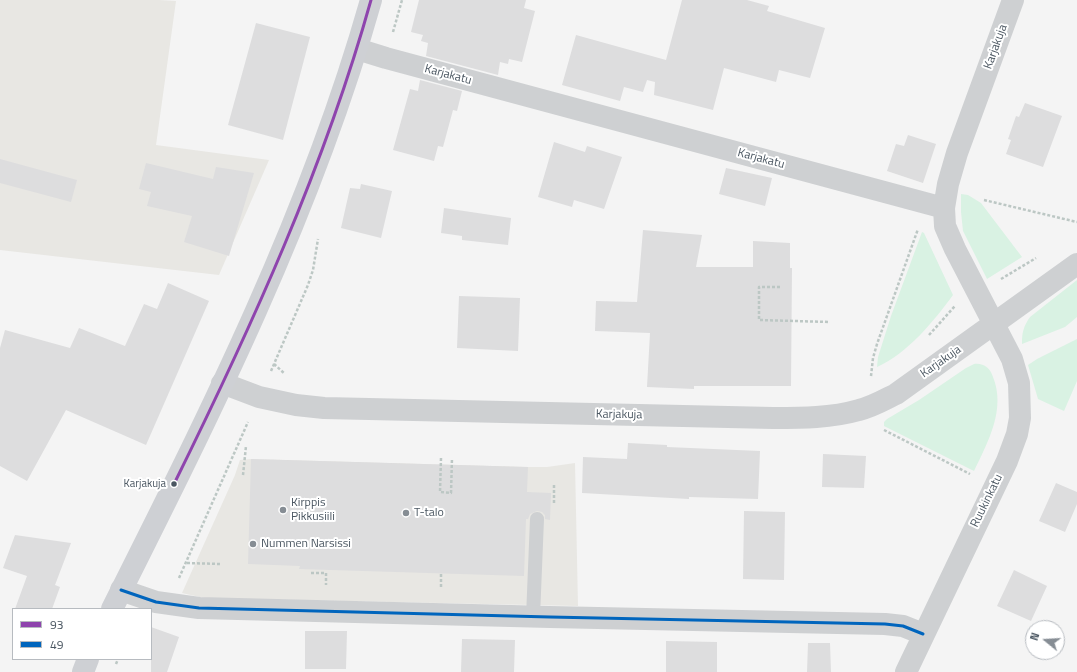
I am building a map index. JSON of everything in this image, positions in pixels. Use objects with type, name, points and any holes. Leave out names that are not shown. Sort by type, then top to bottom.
[{"type":"street","points":[[371,0],[357,49],[317,161],[274,271],[203,426],[116,600],[156,602],[198,608],[885,624],[903,626],[923,634]]},
{"type":"street","name":"Karjakuja","points":[[944,208],[948,184],[957,153],[1013,0]]},
{"type":"street","name":"Karjakatu","points":[[357,49],[944,208]]},
{"type":"street","points":[[944,208],[946,226],[955,249],[994,324],[1077,264]]},
{"type":"street","name":"Karjakuja","points":[[222,383],[259,397],[296,405],[324,408],[807,418],[836,415],[864,409],[896,394],[994,324]]},
{"type":"street","name":"Ruukinkatu","points":[[906,672],[1007,461],[1017,434],[1020,405],[1019,383],[1012,359],[994,324]]},
{"type":"street","points":[[83,672],[88,660]]},
{"type":"lane","points":[[533,617],[537,519]]},
{"type":"path","points":[[386,58],[402,0]]},
{"type":"path","points":[[984,200],[1077,222]]},
{"type":"path","points":[[878,375],[871,379],[873,358],[919,225]]},
{"type":"path","points":[[156,602],[167,594],[178,581],[187,562],[308,285],[313,270],[315,250],[319,236]]},
{"type":"path","points":[[780,287],[759,287],[759,320],[830,322]]},
{"type":"path","points":[[925,340],[957,305]]},
{"type":"path","points":[[274,364],[290,378]]},
{"type":"path","points":[[864,409],[873,425],[974,476]]},
{"type":"path","points":[[243,475],[246,446]]},
{"type":"path","points":[[441,458],[440,492],[444,494],[451,492],[452,458]]},
{"type":"path","points":[[187,562],[221,564]]},
{"type":"path","points":[[311,573],[326,573]]},
{"type":"path","points":[[441,574],[441,579]]},
{"type":"shaded area","points":[[0,0],[176,1],[156,145],[269,160],[219,275],[0,250]]},
{"type":"shaded area","points":[[251,459],[528,467],[547,467],[575,463],[578,606],[204,598],[182,593],[235,475],[240,460]]},
{"type":"green space","points":[[961,194],[968,195],[981,203],[1022,257],[987,279],[963,231]]},
{"type":"green space","points":[[922,232],[924,233],[953,295],[929,326],[919,336],[899,354],[877,367],[878,357],[891,316]]},
{"type":"green space","points":[[1077,280],[1077,317],[1065,327],[1022,344],[1023,330],[1030,317]]},
{"type":"green space","points":[[1077,339],[1077,381],[1064,411],[1038,399],[1028,365]]},
{"type":"green space","points":[[974,364],[984,365],[990,371],[996,389],[997,401],[994,425],[985,449],[974,471],[884,426],[884,422],[887,419]]},
{"type":"building","points":[[419,0],[526,0],[524,8],[535,11],[522,62],[509,59],[508,64],[500,62],[498,75],[426,56],[428,43],[421,41],[423,35],[411,32]]},
{"type":"building","points":[[682,0],[747,0],[769,6],[767,11],[825,28],[810,78],[779,70],[776,82],[724,68],[713,110],[654,95],[655,82],[647,80],[643,92],[624,87],[620,101],[562,85],[576,35],[666,60]]},
{"type":"building","points":[[256,23],[310,37],[283,140],[228,125]]},
{"type":"building","points":[[420,80],[462,91],[457,111],[453,110],[443,147],[438,146],[434,161],[393,150],[410,89],[418,91]]},
{"type":"building","points":[[1025,103],[1062,116],[1043,167],[1006,154],[1011,140],[1008,139],[1016,116],[1019,117]]},
{"type":"building","points":[[908,135],[936,144],[923,183],[887,171],[896,144],[904,146]]},
{"type":"building","points":[[554,142],[585,152],[587,146],[622,157],[604,209],[574,200],[572,207],[538,197]]},
{"type":"building","points":[[0,159],[77,180],[71,202],[0,183]]},
{"type":"building","points":[[146,163],[213,179],[216,167],[254,173],[229,256],[184,242],[192,216],[147,206],[151,192],[139,189]]},
{"type":"building","points":[[726,168],[772,178],[765,206],[719,194]]},
{"type":"building","points":[[361,184],[392,191],[381,238],[341,228],[350,188],[360,189]]},
{"type":"building","points":[[444,208],[511,218],[508,245],[462,240],[462,236],[441,233]]},
{"type":"building","points":[[643,230],[702,235],[696,267],[753,267],[753,241],[790,243],[790,268],[792,268],[791,386],[694,386],[694,389],[647,387],[650,333],[595,331],[596,301],[637,302]]},
{"type":"building","points":[[168,283],[209,301],[146,445],[66,410],[27,481],[0,466],[0,348],[5,330],[70,348],[79,328],[125,346],[144,304],[157,309]]},
{"type":"building","points":[[459,296],[520,298],[518,351],[457,348]]},
{"type":"building","points":[[628,443],[667,445],[667,447],[760,451],[758,499],[689,497],[689,499],[582,493],[583,457],[627,459]]},
{"type":"building","points":[[823,454],[866,456],[864,488],[822,487]]},
{"type":"building","name":"T-talo","points":[[251,459],[528,467],[527,492],[551,493],[550,520],[545,519],[545,515],[542,512],[537,511],[530,514],[528,519],[526,519],[524,576],[299,569],[300,566],[248,564]]},
{"type":"building","points":[[1056,483],[1077,492],[1077,504],[1065,532],[1039,521]]},
{"type":"building","points":[[744,511],[785,512],[784,580],[743,579]]},
{"type":"building","points":[[15,535],[71,543],[55,585],[60,587],[52,608],[15,608],[27,576],[3,568]]},
{"type":"building","points":[[1014,570],[1047,586],[1031,620],[997,606]]},
{"type":"building","points":[[152,627],[179,637],[167,672],[151,672]]},
{"type":"building","points":[[305,631],[347,631],[346,669],[305,669]]},
{"type":"building","points":[[462,639],[515,640],[514,672],[461,672]]},
{"type":"building","points":[[666,641],[717,642],[717,672],[666,672]]},
{"type":"building","points":[[808,643],[830,643],[831,672],[807,672]]},
{"type":"transit line","name":"93","points":[[174,484],[231,366],[284,246],[331,125],[371,0]]},
{"type":"transit line","name":"49","points":[[121,590],[156,602],[199,608],[885,624],[903,626],[923,634]]},
{"type":"place","name":"Karjakuja","points":[[174,484]]},
{"type":"place","name":"Kirppis Pikkusiili","points":[[283,510]]},
{"type":"place","name":"T-talo","points":[[406,513]]},
{"type":"place","name":"Nummen Narsissi","points":[[253,544]]}]
